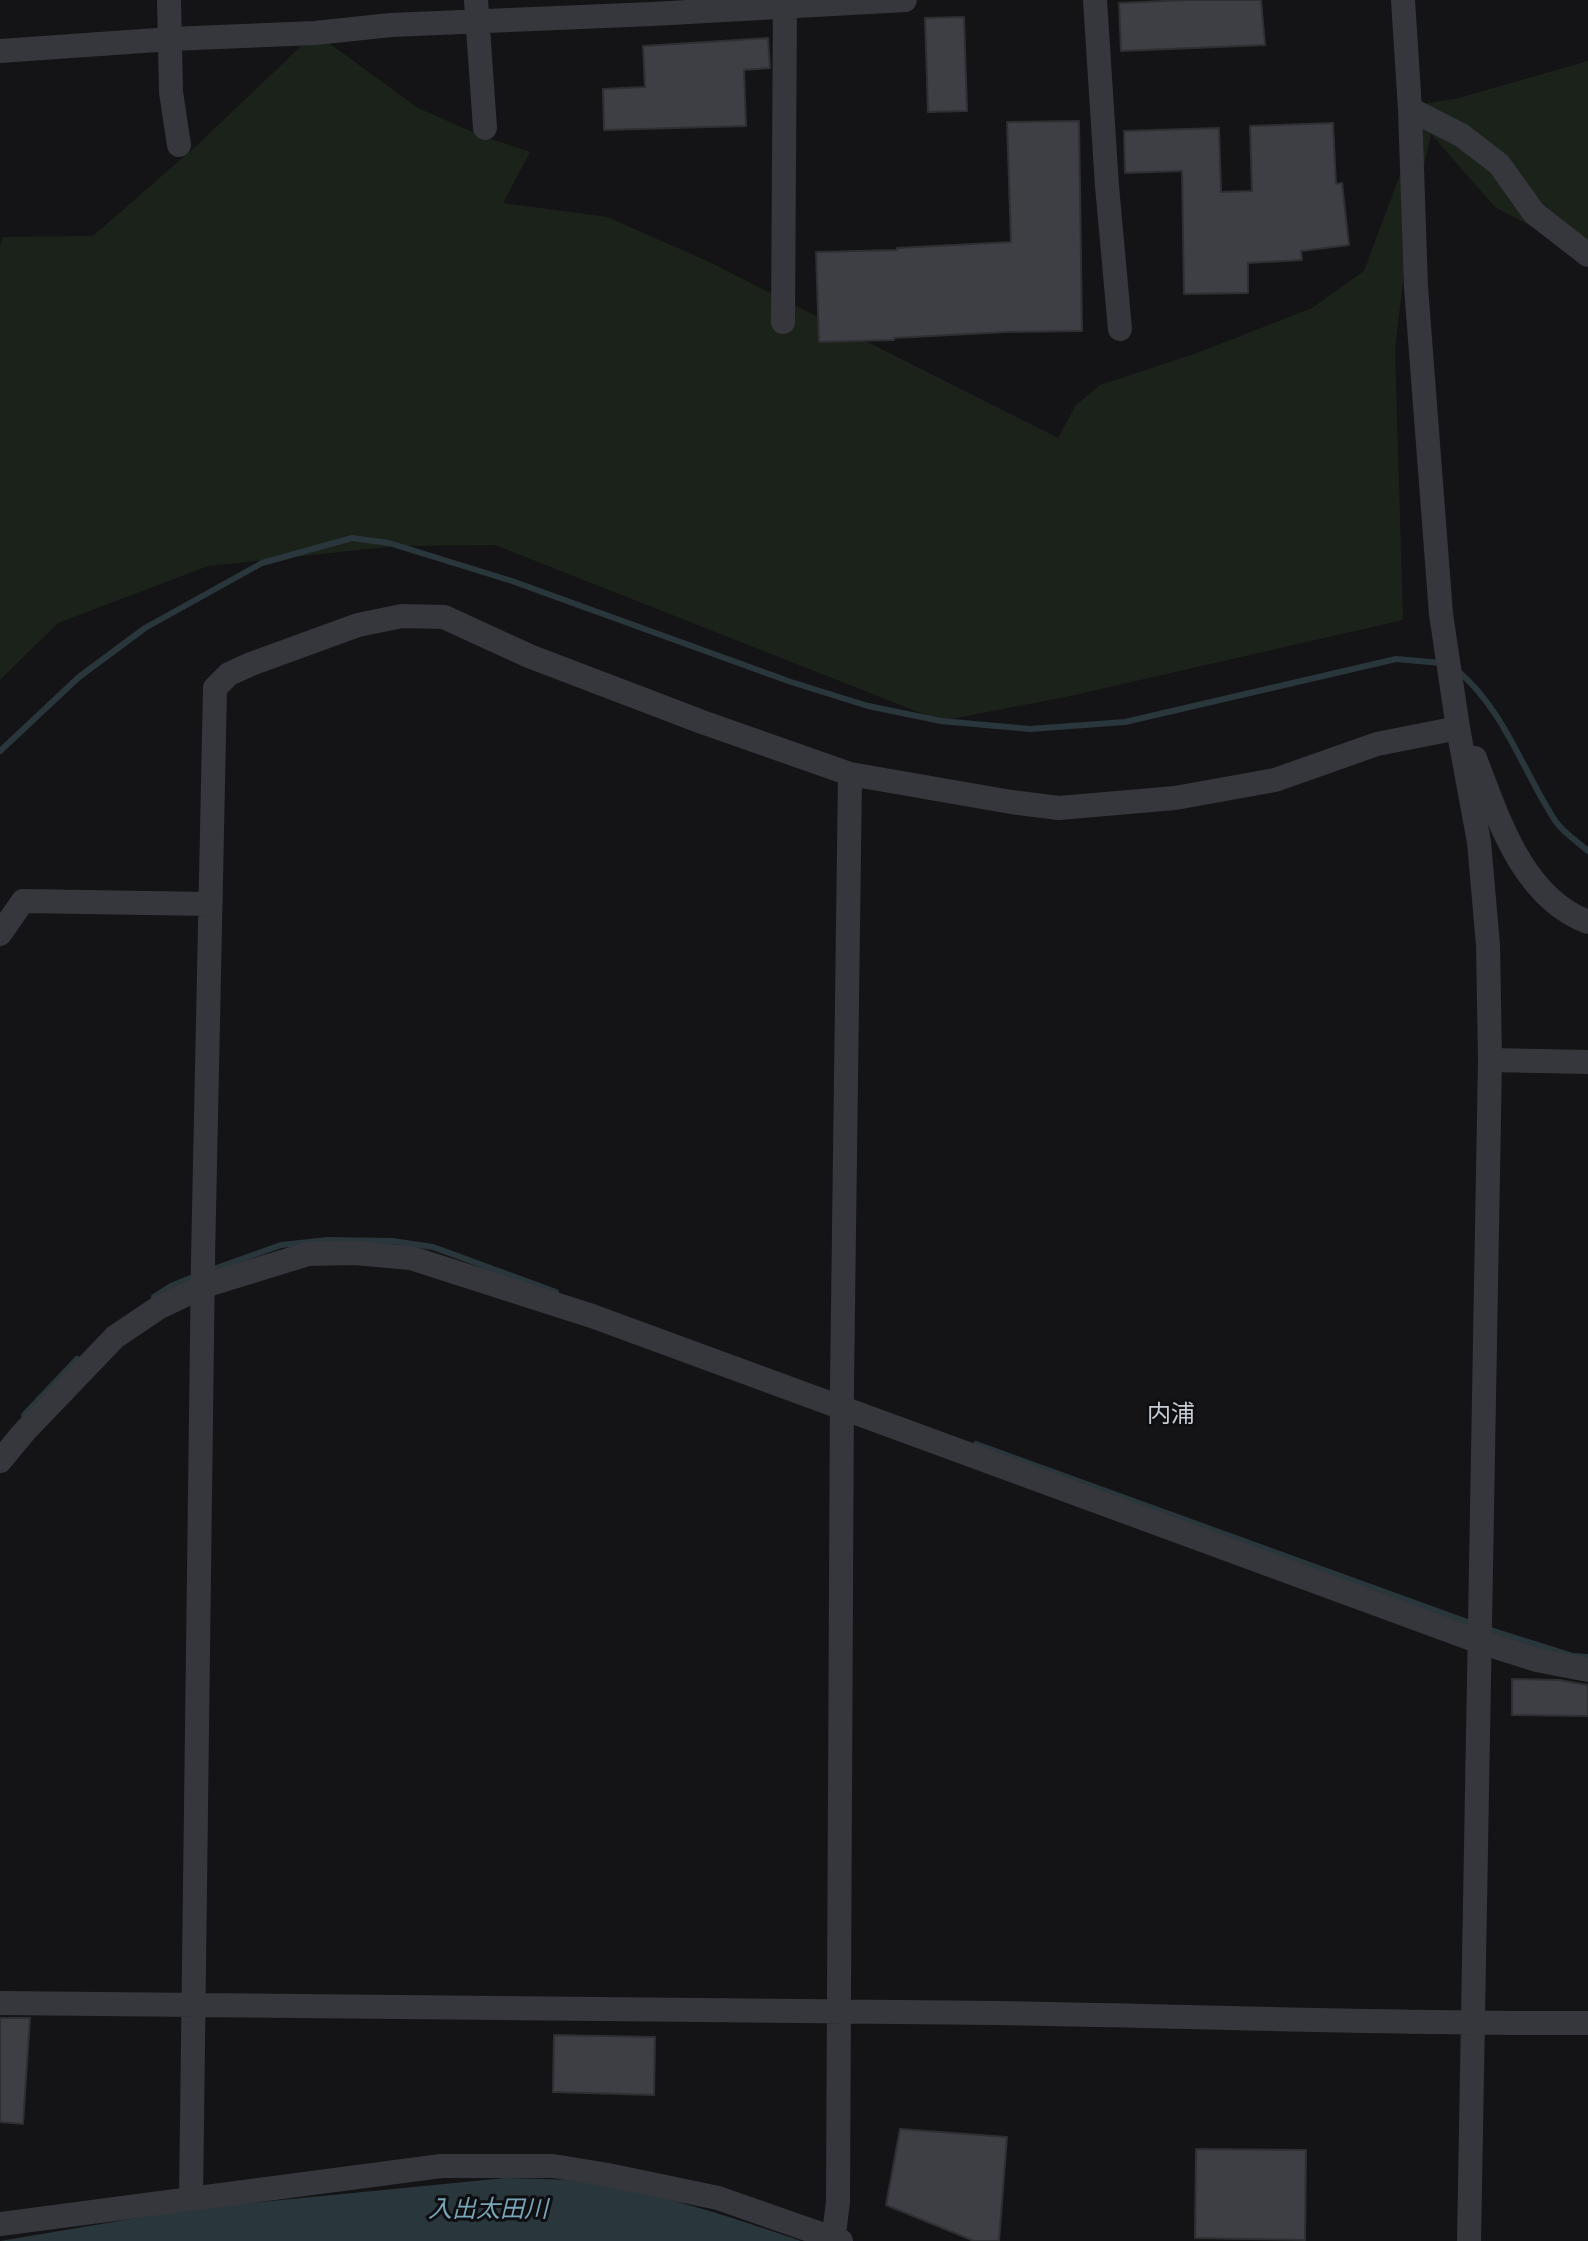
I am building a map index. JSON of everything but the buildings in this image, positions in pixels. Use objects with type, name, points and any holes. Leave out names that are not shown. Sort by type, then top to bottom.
[{"type":"street","points":[[169,0],[171,92],[179,145]]},
{"type":"street","points":[[0,51],[315,33],[391,25],[477,10],[905,0]]},
{"type":"street","points":[[1095,0],[1120,329]]},
{"type":"street","points":[[1403,0],[1416,287],[1441,614],[1479,842],[1488,945],[1490,1060],[1469,2241]]},
{"type":"street","points":[[783,322],[785,3]]},
{"type":"street","points":[[477,10],[485,128]]},
{"type":"street","points":[[1410,109],[1461,135],[1499,164],[1534,213],[1588,255]]},
{"type":"street","points":[[191,2199],[203,1259],[215,688],[229,674],[251,664],[358,625],[402,616],[444,617],[543,661],[850,774],[1059,808],[1175,798],[1275,780],[1377,744],[1458,728]]},
{"type":"street","points":[[1458,728],[1473,753],[1514,850],[1552,901],[1571,915],[1588,922]]},
{"type":"street","points":[[0,2224],[441,2166],[553,2166],[718,2198],[836,2240],[850,774]]},
{"type":"street","points":[[0,934],[23,901],[210,904]]},
{"type":"street","points":[[1490,1060],[1588,1062]]},
{"type":"street","points":[[0,1461],[115,1337],[158,1308],[204,1285],[308,1254],[355,1253],[411,1258],[842,1400],[1480,1642],[1537,1660],[1588,1670]]},
{"type":"street","points":[[0,2003],[838,2011],[1472,2024],[1588,2023]]},
{"type":"shaded area","points":[[315,33],[418,108],[482,136],[530,152],[503,203],[607,217],[705,260],[1058,438],[1076,405],[1100,385],[1197,353],[1312,308],[1364,271],[1427,103],[1455,99],[1588,61],[1588,257],[1495,207],[1431,134],[1408,240],[1395,349],[1403,620],[1070,696],[941,721],[495,545],[397,546],[208,566],[58,623],[0,680],[0,246],[3,237],[93,236],[195,147]]},
{"type":"water","name":"入出太田川","points":[[505,2178],[551,2179],[608,2186],[664,2198],[801,2241],[0,2241],[190,2209]]},
{"type":"waterway","points":[[0,751],[79,677],[145,628],[262,563],[352,538],[389,543],[512,581],[791,682],[868,706],[941,721],[1030,729],[1125,722],[1396,659],[1442,663]]},
{"type":"waterway","points":[[1458,671],[1501,723],[1556,822],[1588,851]]},
{"type":"waterway","points":[[208,1271],[281,1245],[328,1240],[392,1241],[433,1247],[556,1292]]},
{"type":"waterway","points":[[154,1297],[198,1275]]},
{"type":"waterway","points":[[24,1415],[77,1359]]},
{"type":"waterway","points":[[976,1444],[1473,1624]]},
{"type":"waterway","points":[[1484,1628],[1573,1656],[1588,1657]]},
{"type":"district","name":"内浦","points":[[1171,1414]]}]
